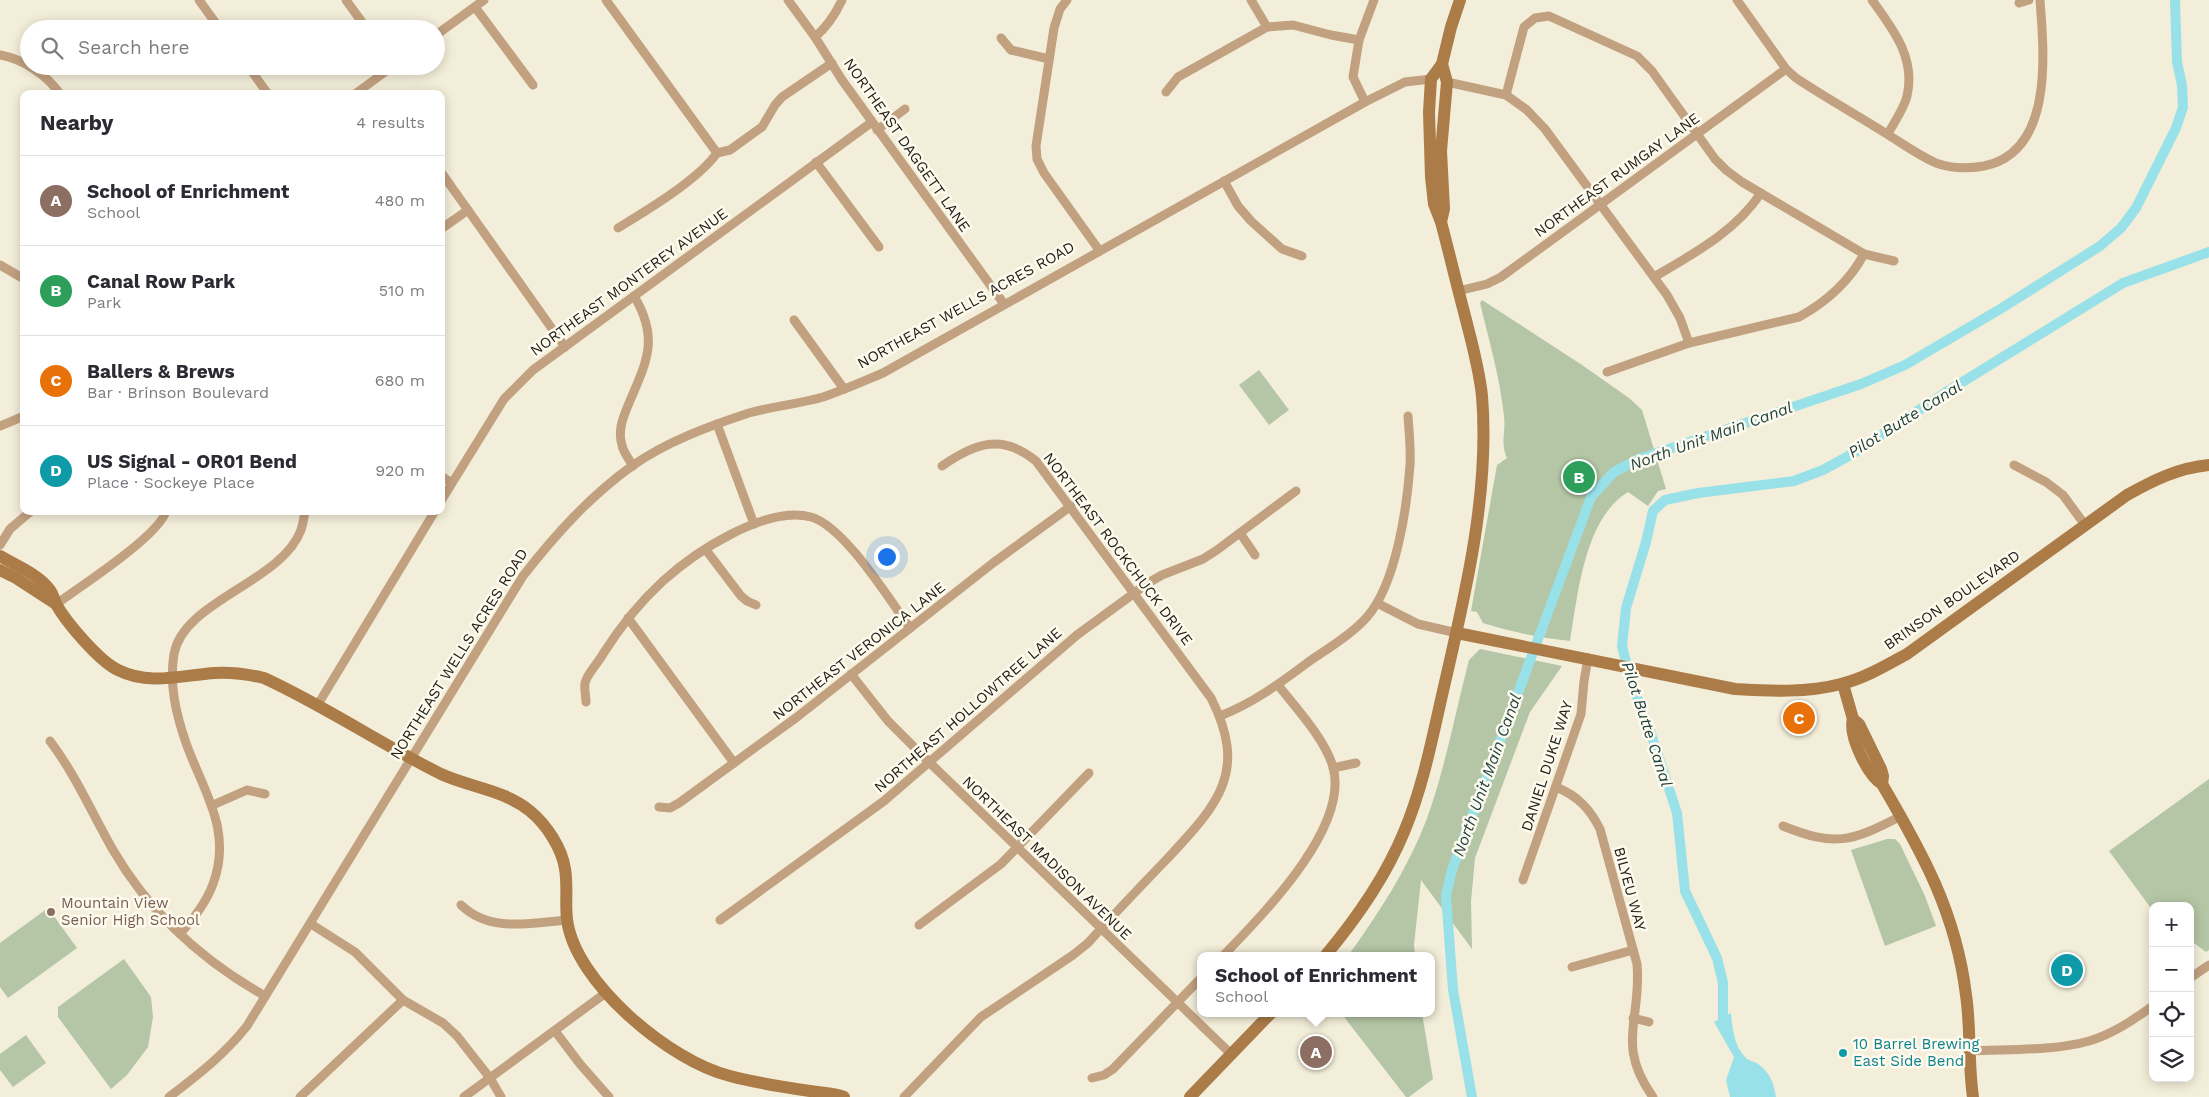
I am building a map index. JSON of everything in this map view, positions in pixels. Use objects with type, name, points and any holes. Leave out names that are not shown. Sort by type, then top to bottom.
[{"type":"street","points":[[199,0],[213,20]]},
{"type":"street","points":[[346,0],[360,20]]},
{"type":"street","points":[[445,29],[484,0]]},
{"type":"street","points":[[606,0],[717,153]]},
{"type":"street","name":"NORTHEAST DAGGETT LANE","points":[[788,0],[815,36],[875,126],[1004,304]]},
{"type":"street","points":[[815,36],[836,15],[842,0]]},
{"type":"street","points":[[1067,0],[1060,9],[1054,28],[1036,146],[1037,160],[1044,173],[1099,250]]},
{"type":"street","points":[[1251,0],[1267,27]]},
{"type":"street","points":[[1365,102],[1353,77],[1359,40],[1374,0]]},
{"type":"street","points":[[1328,952],[1364,906],[1381,878],[1404,833],[1423,779],[1457,633],[1476,527],[1484,439],[1478,369],[1441,222],[1434,204],[1431,177],[1429,112],[1431,79],[1442,64],[1451,26],[1460,0]]},
{"type":"street","points":[[1737,0],[1786,69],[1819,93],[1903,145],[1937,163],[1966,170],[1994,164],[2012,154],[2026,137],[2032,125],[2042,90],[2044,49],[2040,0]]},
{"type":"street","points":[[1872,0],[1896,34],[1909,69],[1907,97],[1888,134]]},
{"type":"street","points":[[2018,2],[2029,0]]},
{"type":"street","points":[[475,7],[532,85]]},
{"type":"street","points":[[1506,95],[1524,27],[1535,18],[1549,16],[1637,56],[1652,70],[1697,134],[1726,170],[1864,254],[1894,261]]},
{"type":"street","points":[[1166,92],[1178,77],[1267,27],[1293,25],[1331,36],[1359,40]]},
{"type":"street","points":[[1001,38],[1011,50],[1049,58]]},
{"type":"street","points":[[0,55],[20,61]]},
{"type":"street","points":[[618,228],[643,213],[698,173],[710,163],[717,153],[730,150],[762,127],[782,97],[832,63]]},
{"type":"street","points":[[1441,222],[1444,209],[1440,151],[1447,82],[1442,64]]},
{"type":"street","name":"NORTHEAST RUMGAY LANE","points":[[1458,291],[1487,284],[1501,277],[1786,69]]},
{"type":"street","points":[[42,75],[58,90]]},
{"type":"street","points":[[254,75],[265,90]]},
{"type":"street","points":[[360,90],[381,75]]},
{"type":"street","points":[[1431,79],[1437,90],[1434,148],[1444,209]]},
{"type":"street","name":"NORTHEAST WELLS ACRES ROAD","points":[[169,1097],[209,1067],[229,1049],[247,1026],[523,576],[553,538],[585,504],[633,466],[682,438],[751,413],[822,397],[883,373],[1099,250],[1365,102],[1405,82],[1431,79],[1447,82]]},
{"type":"street","points":[[1447,82],[1506,95],[1527,110],[1545,129],[1654,277],[1680,318],[1688,344]]},
{"type":"street","name":"NORTHEAST MONTEREY AVENUE","points":[[445,494],[504,399],[528,375],[816,162],[905,110]]},
{"type":"street","points":[[816,162],[878,247]]},
{"type":"street","points":[[445,178],[564,347]]},
{"type":"street","points":[[1224,181],[1238,206],[1251,221],[1282,249],[1302,256]]},
{"type":"street","points":[[1654,277],[1724,234],[1754,204],[1761,193]]},
{"type":"street","points":[[445,226],[468,210]]},
{"type":"street","points":[[1607,372],[1688,344],[1799,317],[1815,309],[1831,296],[1850,275],[1864,254]]},
{"type":"street","points":[[0,264],[20,276]]},
{"type":"street","points":[[633,466],[622,445],[620,423],[645,363],[650,336],[645,314],[634,296]]},
{"type":"street","points":[[794,320],[844,389]]},
{"type":"street","points":[[1220,716],[1243,707],[1354,630],[1368,616],[1377,603],[1388,581],[1404,507],[1410,464],[1408,416]]},
{"type":"street","points":[[0,426],[20,418]]},
{"type":"street","points":[[717,424],[754,524]]},
{"type":"street","name":"NORTHEAST ROCKCHUCK DRIVE","points":[[904,1097],[981,1017],[1073,955],[1101,929],[1202,822],[1218,799],[1226,777],[1228,756],[1226,736],[1220,716],[1211,698],[1036,461],[1024,451],[1010,445],[996,443],[980,445],[960,453],[942,466]]},
{"type":"street","points":[[2014,465],[2046,482],[2063,495],[2085,525]]},
{"type":"street","name":"BRINSON BOULEVARD","points":[[1457,633],[1735,689],[1768,691],[1821,688],[1843,684],[1908,654],[2127,495],[2174,471],[2209,465]]},
{"type":"street","points":[[445,479],[452,483]]},
{"type":"street","name":"NORTHEAST HOLLOWTREE LANE","points":[[720,920],[859,820],[1052,654],[1134,592],[1162,575],[1203,559],[1296,491]]},
{"type":"street","name":"NORTHEAST VERONICA LANE","points":[[659,807],[670,808],[679,803],[792,722],[993,563],[1071,506]]},
{"type":"street","points":[[0,545],[10,529],[26,515]]},
{"type":"street","points":[[56,604],[150,535],[165,515]]},
{"type":"street","points":[[180,934],[199,912],[213,884],[220,842],[213,805],[186,744],[176,711],[171,679],[176,643],[182,632],[200,616],[268,568],[289,550],[301,531],[304,515]]},
{"type":"street","points":[[317,706],[433,515]]},
{"type":"street","points":[[586,702],[585,683],[628,618],[663,581],[684,564],[754,524],[794,515],[811,517],[827,524],[851,548],[910,628]]},
{"type":"street","points":[[1240,533],[1255,555]]},
{"type":"street","points":[[706,550],[741,596],[756,605]]},
{"type":"street","points":[[0,556],[42,581],[52,591],[56,604]]},
{"type":"street","points":[[0,570],[56,604],[96,655],[118,670],[146,678],[171,679],[214,673],[240,672],[264,678],[412,759],[462,783],[509,798],[529,811],[546,828],[558,847],[565,868],[567,920],[575,947],[587,967],[631,1018],[656,1039],[699,1065],[729,1076],[808,1094],[844,1097]]},
{"type":"street","points":[[1377,603],[1418,624],[1457,633]]},
{"type":"street","points":[[628,618],[734,763]]},
{"type":"street","name":"DANIEL DUKE WAY","points":[[1523,880],[1581,714],[1588,658]]},
{"type":"street","name":"NORTHEAST MADISON AVENUE","points":[[851,674],[888,721],[928,762],[1231,1054]]},
{"type":"street","points":[[1226,952],[1287,886],[1322,832],[1330,813],[1333,797],[1333,768],[1319,740],[1278,684]]},
{"type":"street","points":[[1843,684],[1853,719],[1852,732],[1862,758],[1876,781],[1882,784],[1930,870],[1951,923],[1967,996],[1973,1097]]},
{"type":"street","points":[[50,741],[74,778],[109,844],[134,882],[157,911],[215,965],[265,996]]},
{"type":"street","points":[[1333,768],[1356,763]]},
{"type":"street","points":[[919,925],[989,874],[1018,848],[1089,774]]},
{"type":"street","name":"BILYEU WAY","points":[[1556,788],[1569,792],[1582,802],[1592,814],[1600,829],[1638,978],[1631,1043],[1634,1061],[1640,1080],[1653,1097]]},
{"type":"street","points":[[213,805],[247,790],[265,794]]},
{"type":"street","points":[[1783,826],[1815,838],[1845,839],[1872,831],[1900,816]]},
{"type":"street","points":[[461,905],[478,919],[494,923],[519,924],[567,920]]},
{"type":"street","points":[[311,924],[355,952],[403,1000],[443,1023],[462,1042],[490,1078],[501,1097]]},
{"type":"street","points":[[1572,968],[1632,950]]},
{"type":"street","points":[[2194,975],[2209,965]]},
{"type":"street","points":[[1092,1078],[1104,1075],[1113,1069],[1197,982]]},
{"type":"street","points":[[464,1097],[607,992]]},
{"type":"street","points":[[300,1097],[403,1000]]},
{"type":"street","points":[[1970,1051],[2063,1046],[2088,1042],[2115,1031],[2149,1009]]},
{"type":"street","points":[[1190,1097],[1268,1017]]},
{"type":"street","points":[[1633,1018],[1649,1022]]},
{"type":"street","points":[[555,1031],[580,1064],[609,1097]]},
{"type":"green space","points":[[1482,300],[1582,365],[1629,398],[1642,410],[1666,489],[1658,491],[1648,506],[1628,492],[1613,504],[1602,520],[1592,539],[1580,580],[1570,641],[1526,634],[1483,623],[1477,612],[1471,611],[1497,465],[1507,458],[1504,447],[1504,421],[1500,388],[1480,303]]},
{"type":"green space","points":[[1259,370],[1289,410],[1269,425],[1239,385]]},
{"type":"green space","points":[[1480,649],[1562,666],[1530,712],[1475,858],[1471,901],[1472,949],[1421,880],[1415,952],[1351,952],[1391,891],[1410,857],[1426,821],[1439,782],[1469,660]]},
{"type":"green space","points":[[2209,779],[2209,950],[2206,952],[2194,943],[2194,902],[2149,902],[2149,906],[2109,851]]},
{"type":"green space","points":[[1887,839],[1895,839],[1900,844],[1925,896],[1936,926],[1885,946],[1851,850]]},
{"type":"green space","points":[[48,908],[77,948],[8,998],[0,987],[0,943]]},
{"type":"green space","points":[[124,959],[151,997],[153,1017],[148,1047],[127,1075],[111,1089],[58,1017],[58,1007]]},
{"type":"green space","points":[[1344,1017],[1423,1017],[1433,1079],[1409,1097],[1406,1097]]},
{"type":"green space","points":[[26,1035],[46,1063],[13,1087],[0,1070],[0,1054]]},
{"type":"water","points":[[1731,1013],[1734,1036],[1738,1047],[1746,1058],[1758,1064],[1766,1071],[1773,1083],[1776,1097],[1730,1097],[1726,1080],[1734,1057],[1714,1022]]},
{"type":"waterway","name":"North Unit Main Canal","points":[[1472,1097],[1453,990],[1446,895],[1452,870],[1591,497],[1614,472],[1639,459],[1861,384],[1905,365],[2002,308],[2100,246],[2121,228],[2136,208],[2176,128],[2183,107],[2182,85],[2177,62],[2175,0]]},
{"type":"waterway","name":"Pilot Butte Canal","points":[[1726,1030],[1723,1021],[1723,983],[1717,958],[1685,891],[1677,813],[1650,731],[1631,682],[1622,646],[1626,608],[1646,542],[1653,511],[1665,500],[1698,493],[1794,481],[1823,470],[1854,453],[1951,389],[2123,283],[2209,252]]},
{"type":"place","name":"Canal Row Park","points":[[1579,477]]},
{"type":"place","name":"Ballers & Brews","points":[[1799,718]]},
{"type":"place","name":"Mountain View Senior High School","points":[[51,912]]},
{"type":"place","name":"US Signal - OR01 Bend","points":[[2067,970]]},
{"type":"place","name":"School of Enrichment","points":[[1316,1052]]},
{"type":"place","name":"10 Barrel Brewing East Side Bend","points":[[1843,1053]]}]
